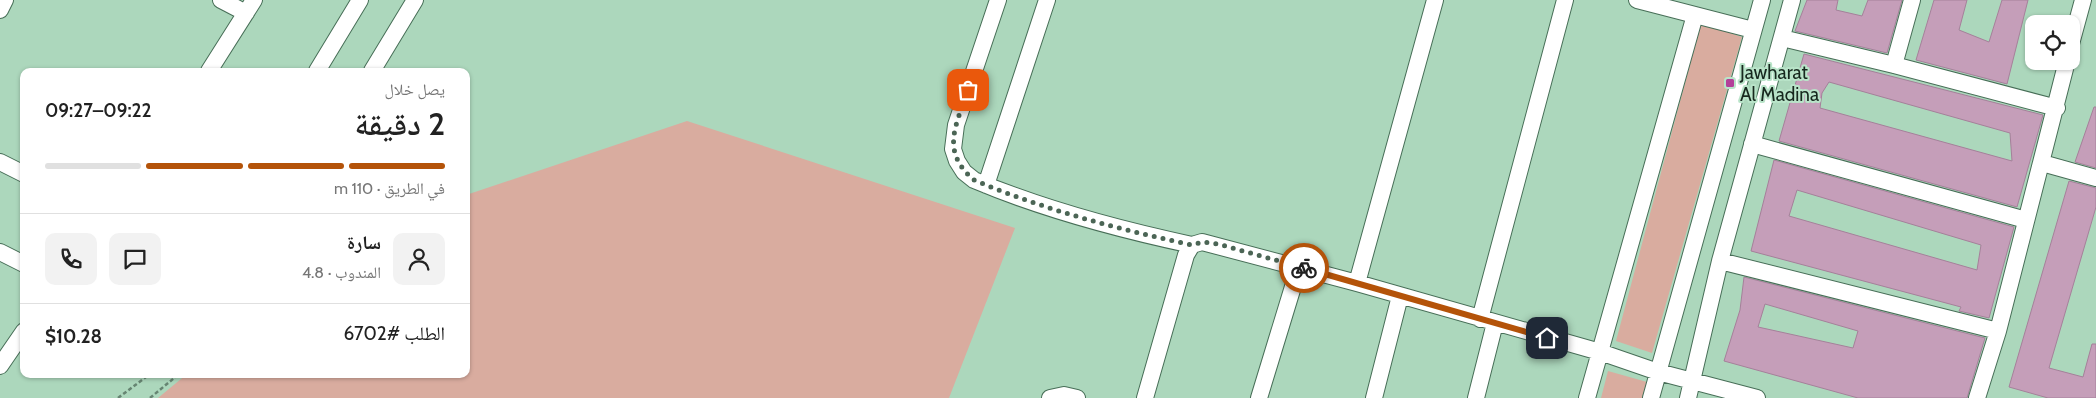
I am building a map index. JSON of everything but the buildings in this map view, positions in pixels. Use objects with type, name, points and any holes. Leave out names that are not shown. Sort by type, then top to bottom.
[{"type":"street","points":[[0,10],[5,0]]},
{"type":"street","points":[[211,68],[250,6],[221,0]]},
{"type":"street","points":[[319,68],[360,0]]},
{"type":"street","points":[[374,68],[415,0]]},
{"type":"street","points":[[998,0],[956,125],[953,149],[957,161],[964,172],[974,180],[1053,210],[1122,230],[1192,245],[1202,242],[1218,244],[1600,352],[1658,372],[1757,398]]},
{"type":"street","points":[[986,185],[1047,0]]},
{"type":"street","points":[[1357,283],[1435,0]]},
{"type":"street","points":[[1476,398],[1487,321],[1565,0]]},
{"type":"street","points":[[1637,0],[1753,30]]},
{"type":"street","points":[[1651,398],[1762,0]]},
{"type":"street","points":[[1688,398],[1720,261],[1792,0]]},
{"type":"street","points":[[1894,65],[1912,0]]},
{"type":"street","points":[[2079,15],[2083,0]]},
{"type":"street","points":[[1588,398],[1695,16]]},
{"type":"street","points":[[1782,38],[2057,108]]},
{"type":"street","points":[[1981,397],[2066,70]]},
{"type":"street","points":[[1752,144],[2026,220]]},
{"type":"street","points":[[0,162],[20,172]]},
{"type":"street","points":[[2042,163],[2096,178]]},
{"type":"street","points":[[1145,398],[1186,255],[1192,245]]},
{"type":"street","points":[[0,252],[20,262]]},
{"type":"street","points":[[1720,261],[1998,332]]},
{"type":"street","points":[[1259,398],[1299,267]]},
{"type":"street","points":[[1374,398],[1400,296]]},
{"type":"street","points":[[2,356],[20,336]]},
{"type":"street","points":[[1050,398],[1064,394],[1077,398]]},
{"type":"path","points":[[118,398],[145,378]]},
{"type":"path","points":[[150,398],[174,378]]},
{"type":"shaded area","points":[[1701,23],[1742,37],[1652,353],[1616,341]]},
{"type":"shaded area","points":[[687,121],[1015,228],[949,398],[158,398],[182,378],[470,378],[470,194]]},
{"type":"shaded area","points":[[1608,371],[1647,382],[1642,398],[1601,398]]},
{"type":"way so far","points":[[968,90],[956,125],[953,149],[957,161],[964,172],[974,180],[1053,210],[1122,230],[1192,245],[1202,242],[1218,244],[1304,268]]},
{"type":"place","name":"Jawharat Al Madina","points":[[1730,83]]},
{"type":"route","points":[[1304,268],[1547,338]]}]
